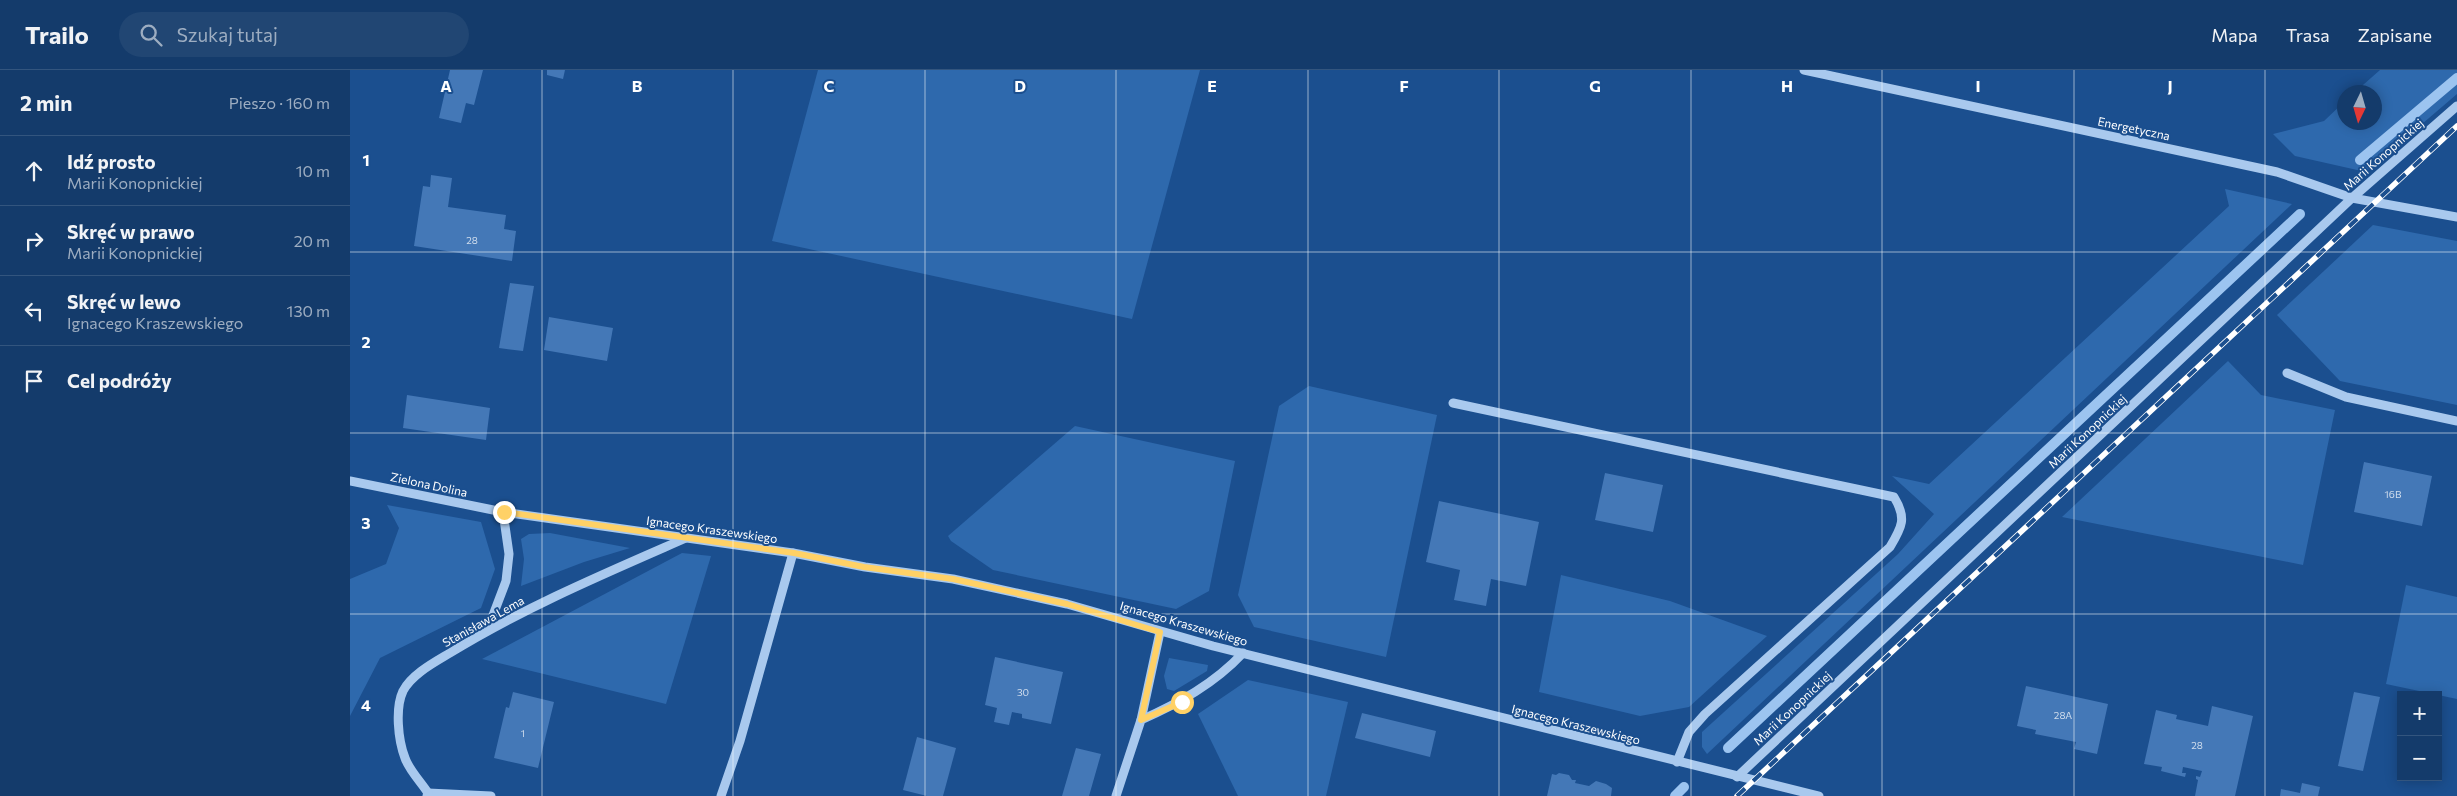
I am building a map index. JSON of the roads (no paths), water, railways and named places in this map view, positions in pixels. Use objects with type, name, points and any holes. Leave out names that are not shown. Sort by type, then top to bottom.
[{"type":"street","name":"Energetyczna","points":[[1804,70],[2277,172],[2352,198],[2457,217]]},
{"type":"street","name":"Marii Konopnickiej","points":[[1737,777],[2352,198],[2457,106]]},
{"type":"street","points":[[2287,373],[2346,397],[2457,421]]},
{"type":"street","points":[[1453,403],[1894,497],[1902,511],[1901,530],[1890,547],[1705,714],[1689,732],[1677,762]]},
{"type":"street","name":"Zielona Dolina","points":[[350,481],[504,512]]},
{"type":"street","name":"Ignacego Kraszewskiego","points":[[504,512],[794,553],[864,567],[981,585],[1067,604],[1160,632],[1737,777],[1787,793],[1819,796]]},
{"type":"street","points":[[487,630],[506,581],[509,554],[504,512]]},
{"type":"street","name":"Stanisława Lema","points":[[428,794],[405,758],[397,712],[403,691],[410,681],[487,630],[577,586],[686,538]]},
{"type":"street","points":[[720,796],[740,741],[794,553]]},
{"type":"street","points":[[1116,796],[1141,720],[1160,632]]},
{"type":"street","points":[[1141,720],[1182,702],[1225,672],[1243,653]]},
{"type":"street","points":[[428,794],[491,796]]},
{"type":"waterway","points":[[2360,160],[2457,78]]},
{"type":"waterway","points":[[1728,748],[2300,214]]},
{"type":"waterway","points":[[1675,796],[1684,787]]},
{"type":"railway","points":[[1737,796],[2457,126]]}]
